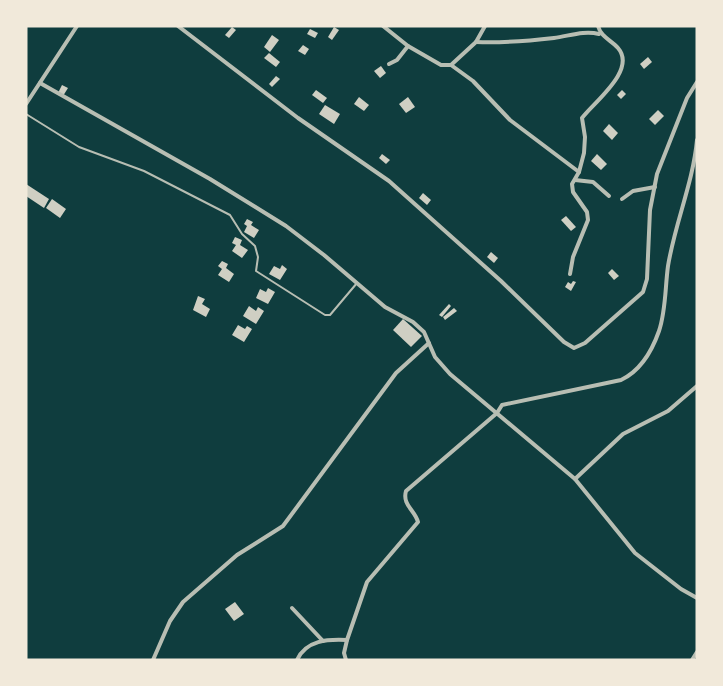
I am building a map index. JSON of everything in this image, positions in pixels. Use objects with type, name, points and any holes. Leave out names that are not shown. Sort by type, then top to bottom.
[{"type":"street","points":[[26,104],[77,26]]},
{"type":"street","points":[[178,26],[298,118],[389,181],[501,281],[570,347],[574,348],[585,343],[643,292],[646,286],[649,225],[655,187],[663,156],[687,98],[697,82]]},
{"type":"street","points":[[383,26],[408,46],[441,65],[451,64],[476,42],[485,26]]},
{"type":"street","points":[[598,26],[599,34]]},
{"type":"street","points":[[476,42],[526,41],[564,37],[585,32],[599,34],[619,49],[623,56],[622,64],[614,83],[592,104],[582,118],[584,147],[579,172],[572,184],[573,192],[587,212],[588,220],[587,227],[573,257],[570,274]]},
{"type":"street","points":[[389,64],[397,60],[408,46]]},
{"type":"street","points":[[451,64],[484,90],[510,120],[579,172]]},
{"type":"street","points":[[40,84],[210,180],[286,226],[385,307],[413,322],[424,332],[436,357],[450,374],[575,479],[634,553],[681,589],[697,598]]},
{"type":"street","points":[[346,660],[344,653],[347,640],[367,582],[416,526],[418,519],[404,498],[406,491],[497,413],[502,405],[621,380],[631,375],[649,354],[659,331],[664,311],[668,266],[690,182],[697,140]]},
{"type":"street","points":[[575,180],[593,182],[609,196]]},
{"type":"street","points":[[622,200],[633,191],[655,187]]},
{"type":"street","points":[[153,660],[170,621],[183,602],[237,555],[283,526],[396,373],[429,343]]},
{"type":"street","points":[[575,479],[623,434],[668,411],[697,386]]},
{"type":"street","points":[[292,608],[323,641]]},
{"type":"street","points":[[297,660],[304,649],[323,641],[347,640]]},
{"type":"street","points":[[692,660],[697,652]]},
{"type":"lane","points":[[26,114],[79,147],[144,171],[230,215],[242,234],[255,246],[258,256],[256,271],[325,315],[330,315],[357,283]]},
{"type":"building","points":[[232,27],[236,30],[229,38],[225,35]]},
{"type":"building","points":[[334,27],[339,30],[332,40],[328,37]]},
{"type":"building","points":[[310,29],[318,33],[315,38],[307,34]]},
{"type":"building","points":[[272,35],[279,40],[270,52],[264,47]]},
{"type":"building","points":[[303,45],[309,49],[305,55],[298,51]]},
{"type":"building","points":[[269,53],[280,62],[276,67],[264,58]]},
{"type":"building","points":[[648,57],[652,62],[644,69],[640,64]]},
{"type":"building","points":[[381,66],[386,73],[380,78],[374,71]]},
{"type":"building","points":[[276,76],[280,79],[272,87],[269,84]]},
{"type":"building","points":[[62,85],[68,88],[63,96],[58,93]]},
{"type":"building","points":[[316,90],[327,98],[323,103],[312,95]]},
{"type":"building","points":[[622,90],[626,94],[621,99],[617,95]]},
{"type":"building","points":[[359,97],[369,105],[364,111],[354,104]]},
{"type":"building","points":[[408,97],[415,107],[406,113],[399,104]]},
{"type":"building","points":[[325,105],[340,114],[334,124],[319,114]]},
{"type":"building","points":[[658,110],[664,116],[655,125],[649,119]]},
{"type":"building","points":[[609,124],[618,133],[612,140],[603,131]]},
{"type":"building","points":[[382,154],[390,160],[386,164],[379,158]]},
{"type":"building","points":[[597,154],[607,164],[601,170],[591,161]]},
{"type":"building","points":[[26,184],[49,199],[44,208],[26,196]]},
{"type":"building","points":[[423,193],[431,200],[427,205],[419,198]]},
{"type":"building","points":[[52,199],[66,209],[60,218],[46,208]]},
{"type":"building","points":[[566,216],[576,227],[571,231],[561,220]]},
{"type":"building","points":[[247,219],[253,222],[251,225],[259,230],[254,238],[244,232],[247,226],[244,224]]},
{"type":"building","points":[[235,237],[242,240],[240,245],[248,250],[242,258],[232,251],[236,245],[232,243]]},
{"type":"building","points":[[491,252],[498,258],[494,263],[487,257]]},
{"type":"building","points":[[222,261],[228,264],[226,268],[234,274],[229,282],[218,275],[222,269],[218,266]]},
{"type":"building","points":[[282,265],[287,269],[280,280],[269,274],[274,266],[280,269]]},
{"type":"building","points":[[612,269],[619,276],[614,280],[608,273]]},
{"type":"building","points":[[573,281],[576,282],[571,291],[565,287],[568,282],[571,284]]},
{"type":"building","points":[[268,288],[275,292],[268,304],[256,298],[260,289],[266,292]]},
{"type":"building","points":[[198,296],[205,299],[202,304],[210,309],[206,317],[193,310]]},
{"type":"building","points":[[449,304],[451,306],[442,317],[439,315]]},
{"type":"building","points":[[249,306],[256,311],[258,307],[264,311],[256,324],[243,316]]},
{"type":"building","points":[[454,308],[457,311],[445,320],[443,317]]},
{"type":"building","points":[[403,319],[422,336],[411,347],[393,330]]},
{"type":"building","points":[[238,325],[245,329],[247,326],[252,329],[244,342],[232,335]]},
{"type":"building","points":[[235,602],[244,614],[234,621],[225,609]]}]
